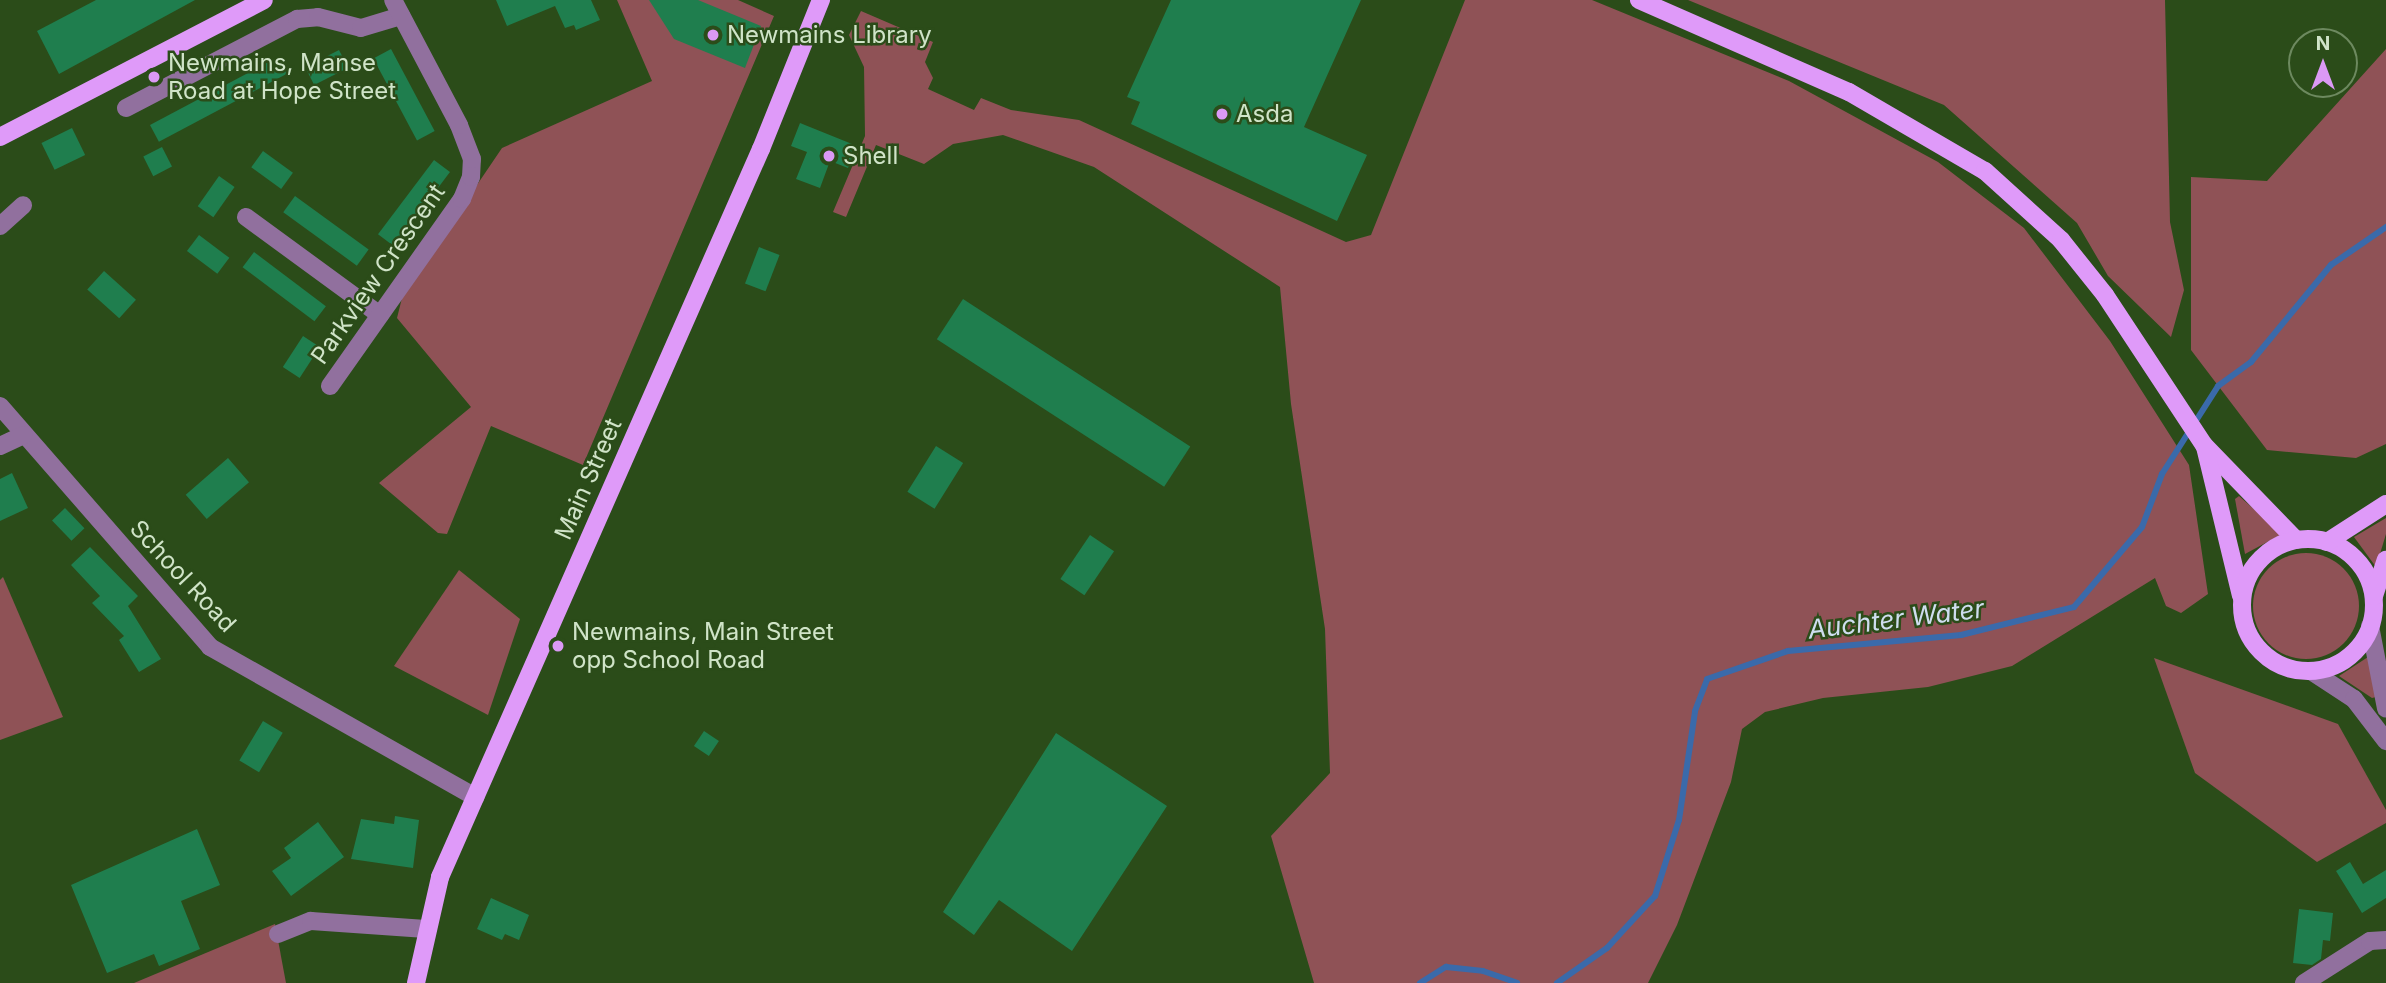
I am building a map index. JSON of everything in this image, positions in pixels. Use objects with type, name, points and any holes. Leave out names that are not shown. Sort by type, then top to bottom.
[{"type":"main road","points":[[0,137],[264,0]]},
{"type":"main road","name":"Main Street","points":[[416,983],[426,929],[440,877],[761,149],[821,0]]},
{"type":"main road","points":[[1639,0],[1849,92],[1986,172],[2061,240],[2168,389],[2204,445],[2295,540]]},
{"type":"main road","points":[[2204,445],[2254,644],[2270,659],[2311,671],[2344,661],[2370,626],[2374,596],[2386,560]]},
{"type":"main road","points":[[2327,542],[2386,504]]},
{"type":"main road","points":[[2242,600],[2259,561],[2295,540],[2327,542],[2358,562],[2374,596]]},
{"type":"street","points":[[126,108],[297,19],[318,17],[360,28],[397,8]]},
{"type":"street","name":"Parkview Crescent","points":[[330,386],[462,199],[471,177],[472,159],[459,125],[397,8]]},
{"type":"street","points":[[0,226],[23,205]]},
{"type":"street","points":[[246,217],[380,315]]},
{"type":"street","name":"School Road","points":[[0,406],[210,647],[475,797]]},
{"type":"street","points":[[0,446],[24,435]]},
{"type":"street","points":[[2370,626],[2386,708]]},
{"type":"street","points":[[2311,671],[2354,699],[2386,741]]},
{"type":"street","points":[[278,934],[311,921],[426,929]]},
{"type":"street","points":[[2304,983],[2370,941],[2386,940]]},
{"type":"shaded area","points":[[617,0],[738,0],[774,16],[583,465],[491,426],[447,534],[438,533],[379,483],[471,407],[397,318],[403,294],[502,148],[652,81]]},
{"type":"shaded area","points":[[1465,0],[1592,0],[1789,81],[1938,162],[2024,228],[2110,341],[2189,465],[2208,594],[2181,613],[2166,606],[2155,578],[2012,666],[1928,687],[1823,698],[1765,712],[1742,729],[1731,782],[1677,925],[1648,983],[1314,983],[1271,836],[1330,773],[1325,629],[1291,404],[1280,287],[1094,167],[1003,135],[953,144],[924,164],[876,145],[846,217],[833,212],[865,136],[864,67],[849,35],[861,11],[933,42],[925,62],[933,78],[928,89],[974,110],[981,98],[1011,110],[1079,120],[1346,242],[1371,235]]},
{"type":"shaded area","points":[[1688,0],[2165,0],[2170,222],[2184,290],[2171,337],[2108,276],[2077,223],[1944,105]]},
{"type":"shaded area","points":[[2386,49],[2386,444],[2356,458],[2267,450],[2191,350],[2191,177],[2267,181],[2342,98],[2358,98],[2358,80]]},
{"type":"shaded area","points":[[2239,496],[2282,534],[2245,554],[2235,499]]},
{"type":"shaded area","points":[[2386,518],[2386,534],[2376,567],[2354,537]]},
{"type":"shaded area","points":[[2306,553],[2326,557],[2343,569],[2355,586],[2359,606],[2355,626],[2343,643],[2326,655],[2306,659],[2286,655],[2269,643],[2257,626],[2253,606],[2257,586],[2269,569],[2286,557]]},
{"type":"shaded area","points":[[459,570],[520,619],[488,715],[394,666]]},
{"type":"shaded area","points":[[3,577],[63,717],[0,740],[0,580]]},
{"type":"shaded area","points":[[2368,657],[2376,697],[2372,698],[2339,676]]},
{"type":"shaded area","points":[[2154,658],[2338,724],[2386,810],[2386,823],[2317,862],[2195,773]]},
{"type":"shaded area","points":[[275,924],[286,983],[134,983]]},
{"type":"building","points":[[96,0],[195,0],[59,74],[37,31]]},
{"type":"building","points":[[496,0],[591,0],[600,20],[576,30],[574,25],[565,28],[555,6],[507,26]]},
{"type":"building","name":"Newmains Library","points":[[649,0],[698,0],[761,26],[745,68],[674,39]]},
{"type":"building","name":"Asda","points":[[1171,0],[1361,0],[1304,127],[1367,155],[1337,221],[1131,124],[1140,102],[1127,97]]},
{"type":"building","points":[[391,49],[435,131],[417,141],[373,58]]},
{"type":"building","points":[[339,50],[348,68],[314,85],[305,67]]},
{"type":"building","points":[[278,57],[287,74],[159,142],[150,125]]},
{"type":"building","name":"Shell","points":[[800,123],[857,146],[848,168],[830,161],[820,188],[796,179],[807,152],[791,146]]},
{"type":"building","points":[[72,128],[85,155],[55,170],[41,143]]},
{"type":"building","points":[[162,147],[172,167],[153,176],[143,157]]},
{"type":"building","points":[[263,151],[293,173],[281,189],[251,167]]},
{"type":"building","points":[[434,160],[450,172],[394,246],[378,234]]},
{"type":"building","points":[[219,176],[235,187],[213,217],[198,206]]},
{"type":"building","points":[[295,196],[369,249],[357,266],[283,212]]},
{"type":"building","points":[[199,235],[229,258],[217,274],[187,251]]},
{"type":"building","points":[[759,247],[780,255],[766,291],[745,283]]},
{"type":"building","points":[[254,252],[326,306],[314,321],[243,267]]},
{"type":"building","points":[[104,271],[136,300],[119,318],[87,290]]},
{"type":"building","points":[[963,299],[1190,447],[1164,487],[937,339]]},
{"type":"building","points":[[303,336],[320,347],[300,378],[283,367]]},
{"type":"building","points":[[936,446],[963,463],[935,509],[907,492]]},
{"type":"building","points":[[228,458],[249,482],[207,519],[186,495]]},
{"type":"building","points":[[12,473],[28,508],[0,521],[0,479]]},
{"type":"building","points":[[65,508],[84,528],[72,541],[52,521]]},
{"type":"building","points":[[1090,535],[1114,551],[1084,595],[1060,579]]},
{"type":"building","points":[[90,547],[138,596],[128,606],[161,659],[139,672],[119,640],[124,636],[92,603],[100,596],[71,565]]},
{"type":"building","points":[[263,721],[283,733],[259,772],[239,760]]},
{"type":"building","points":[[704,731],[719,741],[709,756],[694,746]]},
{"type":"building","points":[[1056,733],[1167,806],[1072,951],[999,900],[974,935],[943,912]]},
{"type":"building","points":[[395,816],[419,820],[413,868],[351,859],[361,819],[394,824]]},
{"type":"building","points":[[318,822],[344,857],[291,896],[272,871],[291,858],[284,848]]},
{"type":"building","points":[[197,829],[220,885],[181,901],[200,949],[159,966],[154,954],[107,973],[71,885]]},
{"type":"building","points":[[2350,862],[2363,884],[2386,870],[2386,898],[2362,913],[2336,871]]},
{"type":"building","points":[[491,898],[529,915],[519,940],[505,934],[502,940],[477,929]]},
{"type":"building","points":[[2299,909],[2333,913],[2330,941],[2323,940],[2321,959],[2312,965],[2293,963]]},
{"type":"waterway","name":"Auchter Water","points":[[1557,983],[1607,948],[1655,896],[1679,820],[1695,711],[1707,679],[1788,651],[1961,635],[2074,607],[2142,527],[2162,474],[2218,386],[2251,362],[2331,265],[2386,227]]},
{"type":"waterway","name":"Auchter Water","points":[[1420,983],[1446,967],[1483,971],[1517,983]]},
{"type":"place","name":"Newmains Library","points":[[713,35]]},
{"type":"place","name":"Newmains, Manse Road at Hope Street","points":[[154,77]]},
{"type":"place","name":"Asda","points":[[1222,114]]},
{"type":"place","name":"Shell","points":[[829,156]]},
{"type":"place","name":"Newmains, Main Street opp School Road","points":[[558,646]]}]
